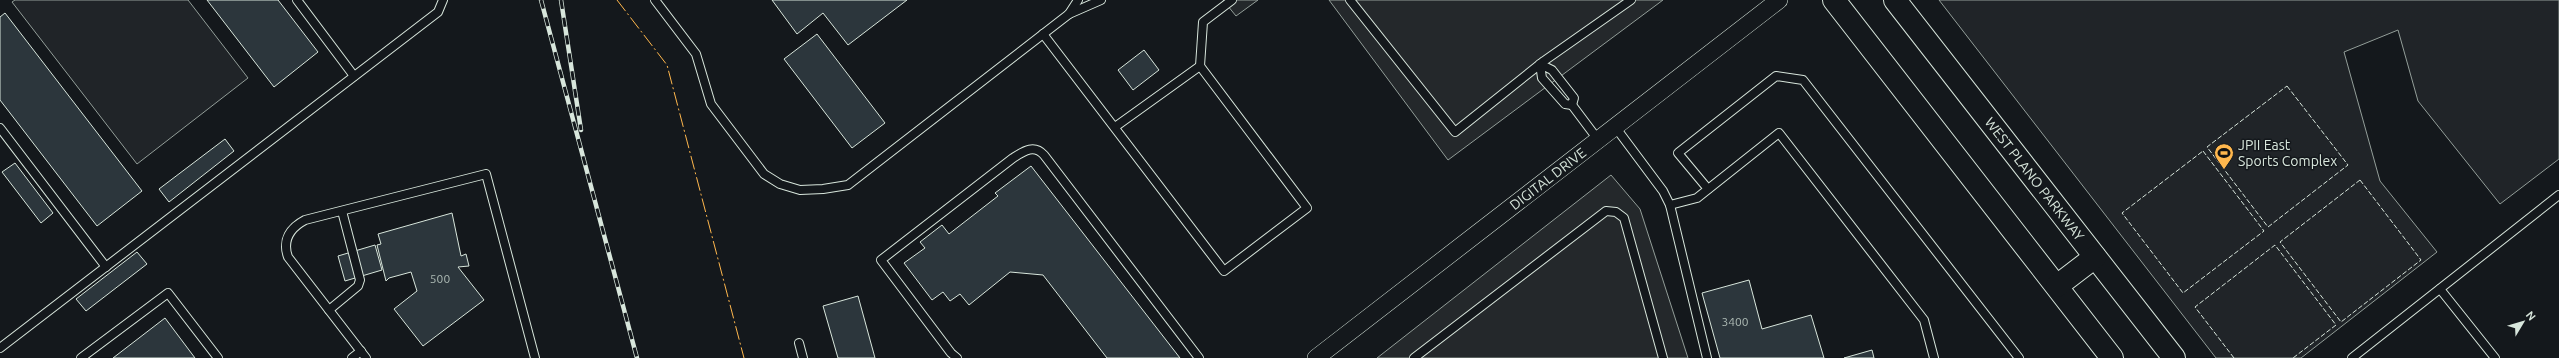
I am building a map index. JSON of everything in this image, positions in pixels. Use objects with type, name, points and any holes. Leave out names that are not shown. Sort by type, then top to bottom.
[{"type":"main road","points":[[1834,0],[2112,358]]},
{"type":"main road","name":"WEST PLANO PARKWAY","points":[[1895,0],[2174,358]]},
{"type":"main road","points":[[2057,286],[2095,257]]},
{"type":"street","name":"DIGITAL DRIVE","points":[[1316,358],[1616,128],[1779,0]]},
{"type":"lane","points":[[297,0],[354,76]]},
{"type":"lane","points":[[0,348],[438,12],[443,0]]},
{"type":"lane","points":[[655,0],[696,54],[711,104],[764,174],[780,184],[800,190],[848,185],[1069,14],[1101,0]]},
{"type":"lane","points":[[1069,14],[1078,0]]},
{"type":"lane","points":[[1043,34],[1224,271],[1307,208],[1200,66],[1203,22],[1232,0]]},
{"type":"lane","points":[[1350,0],[1455,132],[1540,64],[1631,0]]},
{"type":"lane","points":[[1540,64],[1542,78],[1564,104],[1572,106],[1599,141]]},
{"type":"lane","points":[[1540,64],[1552,70],[1574,98],[1572,106]]},
{"type":"lane","points":[[1114,127],[1200,66]]},
{"type":"lane","points":[[1708,189],[1678,153],[1776,76],[1803,80],[2019,358]]},
{"type":"lane","points":[[0,128],[106,266]]},
{"type":"lane","points":[[1616,128],[1663,191],[1670,205],[1707,358]]},
{"type":"lane","points":[[1670,205],[1697,198],[1779,133],[1924,320],[1934,358]]},
{"type":"lane","points":[[957,358],[951,353],[881,260],[1013,158],[1032,148],[1039,150],[1044,155],[1199,358]]},
{"type":"lane","points":[[352,358],[363,355],[288,256],[286,240],[297,224],[486,174],[535,358]]},
{"type":"lane","points":[[2352,358],[2559,194]]},
{"type":"lane","points":[[329,310],[358,286],[360,280],[342,211]]},
{"type":"lane","points":[[1414,358],[1606,211],[1616,212],[1624,218],[1663,358]]},
{"type":"lane","points":[[2440,289],[2495,358]]},
{"type":"lane","points":[[81,358],[168,293],[218,358]]},
{"type":"lane","points":[[799,343],[803,358]]},
{"type":"shaded area","points":[[15,0],[188,0],[248,78],[137,164],[12,2]]},
{"type":"shaded area","points":[[1223,0],[1258,0],[1236,16]]},
{"type":"shaded area","points":[[1329,0],[1663,0],[1448,160]]},
{"type":"shaded area","name":"JPII East Sports Complex","points":[[1939,0],[2559,0],[2559,159],[2500,204],[2418,101],[2398,30],[2344,52],[2380,181],[2437,252],[2301,358],[2216,358]]},
{"type":"shaded area","points":[[1611,175],[1640,209],[1688,358],[1377,358]]},
{"type":"building","points":[[207,0],[278,0],[318,52],[274,87]]},
{"type":"building","points":[[772,0],[907,0],[848,45],[823,13],[797,34]]},
{"type":"building","points":[[5,13],[142,191],[97,226],[0,100],[0,17]]},
{"type":"building","points":[[817,34],[885,123],[852,148],[784,59]]},
{"type":"building","points":[[1144,50],[1159,70],[1133,90],[1118,70]]},
{"type":"building","points":[[225,139],[234,151],[169,202],[159,189]]},
{"type":"building","points":[[15,163],[53,213],[41,223],[2,172]]},
{"type":"building","points":[[1031,166],[1180,358],[1107,358],[1043,275],[1010,272],[969,305],[960,294],[950,301],[943,292],[932,300],[904,263],[925,248],[920,242],[942,225],[949,234],[998,196],[995,193]]},
{"type":"building","points":[[452,213],[461,256],[466,254],[469,266],[458,267],[484,300],[423,346],[394,309],[417,291],[411,272],[389,278],[386,281],[377,245],[381,244],[378,234]]},
{"type":"building","points":[[375,245],[382,270],[345,281],[338,256]]},
{"type":"building","points":[[137,252],[147,264],[86,311],[76,299]]},
{"type":"building","points":[[1749,280],[1762,329],[1811,315],[1824,358],[1720,358],[1702,293]]},
{"type":"building","points":[[858,296],[875,358],[838,358],[823,306]]},
{"type":"building","points":[[165,318],[195,358],[113,358]]},
{"type":"building","points":[[1872,350],[1874,358],[1844,358]]},
{"type":"railway","points":[[541,0],[637,358]]},
{"type":"railway","points":[[561,0],[581,130]]},
{"type":"fence","points":[[2287,86],[2348,165],[2268,227],[2207,147],[2287,86]]},
{"type":"fence","points":[[2203,151],[2264,231],[2183,293],[2122,213],[2203,151]]},
{"type":"fence","points":[[2360,180],[2421,260],[2341,322],[2280,242],[2360,180]]},
{"type":"fence","points":[[2234,358],[2195,307],[2275,245],[2336,325],[2293,358]]},
{"type":"power","points":[[617,0],[667,65],[744,358]]},
{"type":"place","name":"JPII East Sports Complex","points":[[2224,170]]}]
